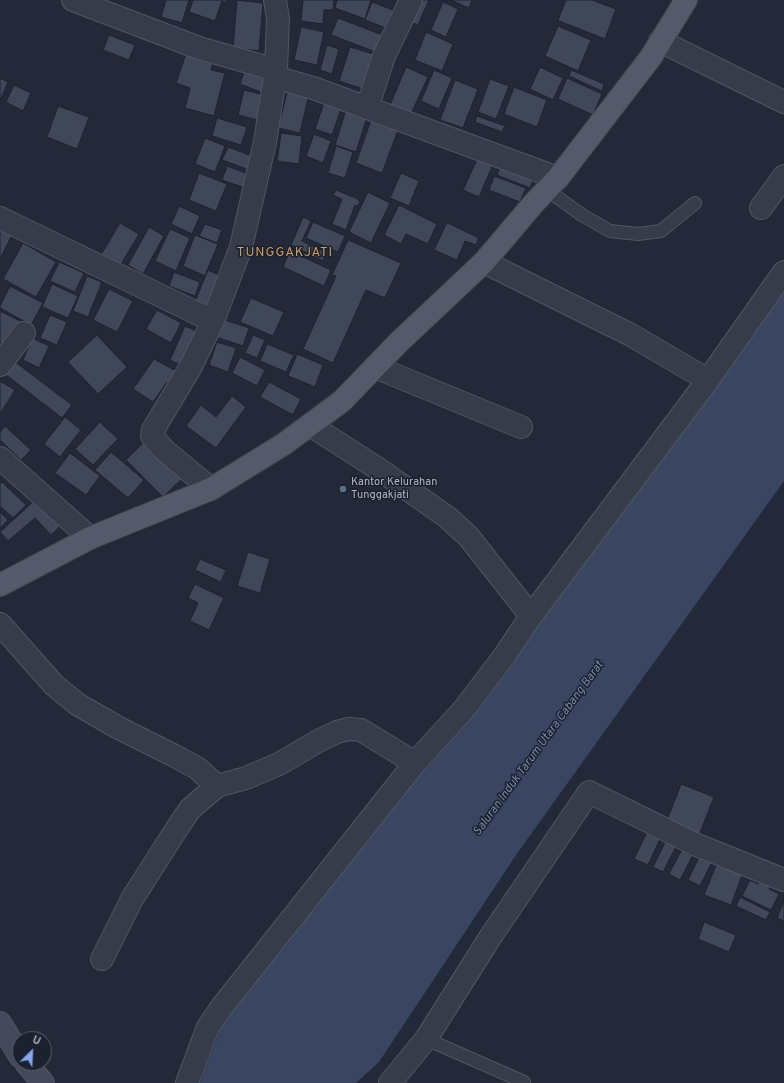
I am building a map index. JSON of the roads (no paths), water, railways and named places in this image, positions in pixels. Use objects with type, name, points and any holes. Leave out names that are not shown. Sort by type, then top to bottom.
[{"type":"main road","points":[[0,585],[90,538],[212,489],[284,444],[342,401],[399,342],[484,262],[552,184],[651,56],[686,0]]},
{"type":"street","points":[[72,0],[199,48],[276,74],[367,108],[552,184]]},
{"type":"street","points":[[212,489],[164,450],[152,436],[153,430],[190,368],[213,321],[240,247],[265,142],[276,74],[278,18],[275,0]]},
{"type":"street","points":[[367,108],[384,56],[411,0]]},
{"type":"street","points":[[660,41],[784,102]]},
{"type":"street","points":[[761,208],[784,176]]},
{"type":"street","points":[[0,218],[213,321]]},
{"type":"street","points":[[484,262],[631,335],[708,380]]},
{"type":"street","points":[[187,1083],[208,1027],[220,1008],[415,763],[465,708],[505,655],[531,616],[708,380],[784,272]]},
{"type":"street","points":[[0,365],[24,333]]},
{"type":"street","points":[[375,367],[521,427]]},
{"type":"street","points":[[310,425],[380,470],[447,517],[468,536],[531,616]]},
{"type":"street","points":[[0,458],[90,538]]},
{"type":"street","points":[[0,624],[54,685],[77,704],[117,727],[197,768],[217,786]]},
{"type":"street","points":[[102,958],[132,899],[176,830],[190,810],[217,786],[259,773],[279,764],[331,734],[349,729],[361,730],[415,763]]},
{"type":"street","points":[[390,1083],[426,1039],[491,936],[590,792],[697,845],[784,880]]},
{"type":"street","points":[[0,1023],[12,1043]]},
{"type":"street","points":[[33,1071],[43,1083]]},
{"type":"lane","points":[[552,184],[582,215],[610,231],[638,234],[661,231],[695,203]]},
{"type":"lane","points":[[426,1039],[524,1082]]},
{"type":"water","name":"Saluran Induk Tarum Utara Cabang Barat","points":[[784,285],[784,481],[516,855],[379,1062],[356,1083],[200,1083],[222,1025],[377,828]]},
{"type":"place","name":"Kantor Kelurahan Tunggakjati","points":[[343,489]]},
{"type":"district","name":"TUNGGAKJATI","points":[[285,253]]}]
